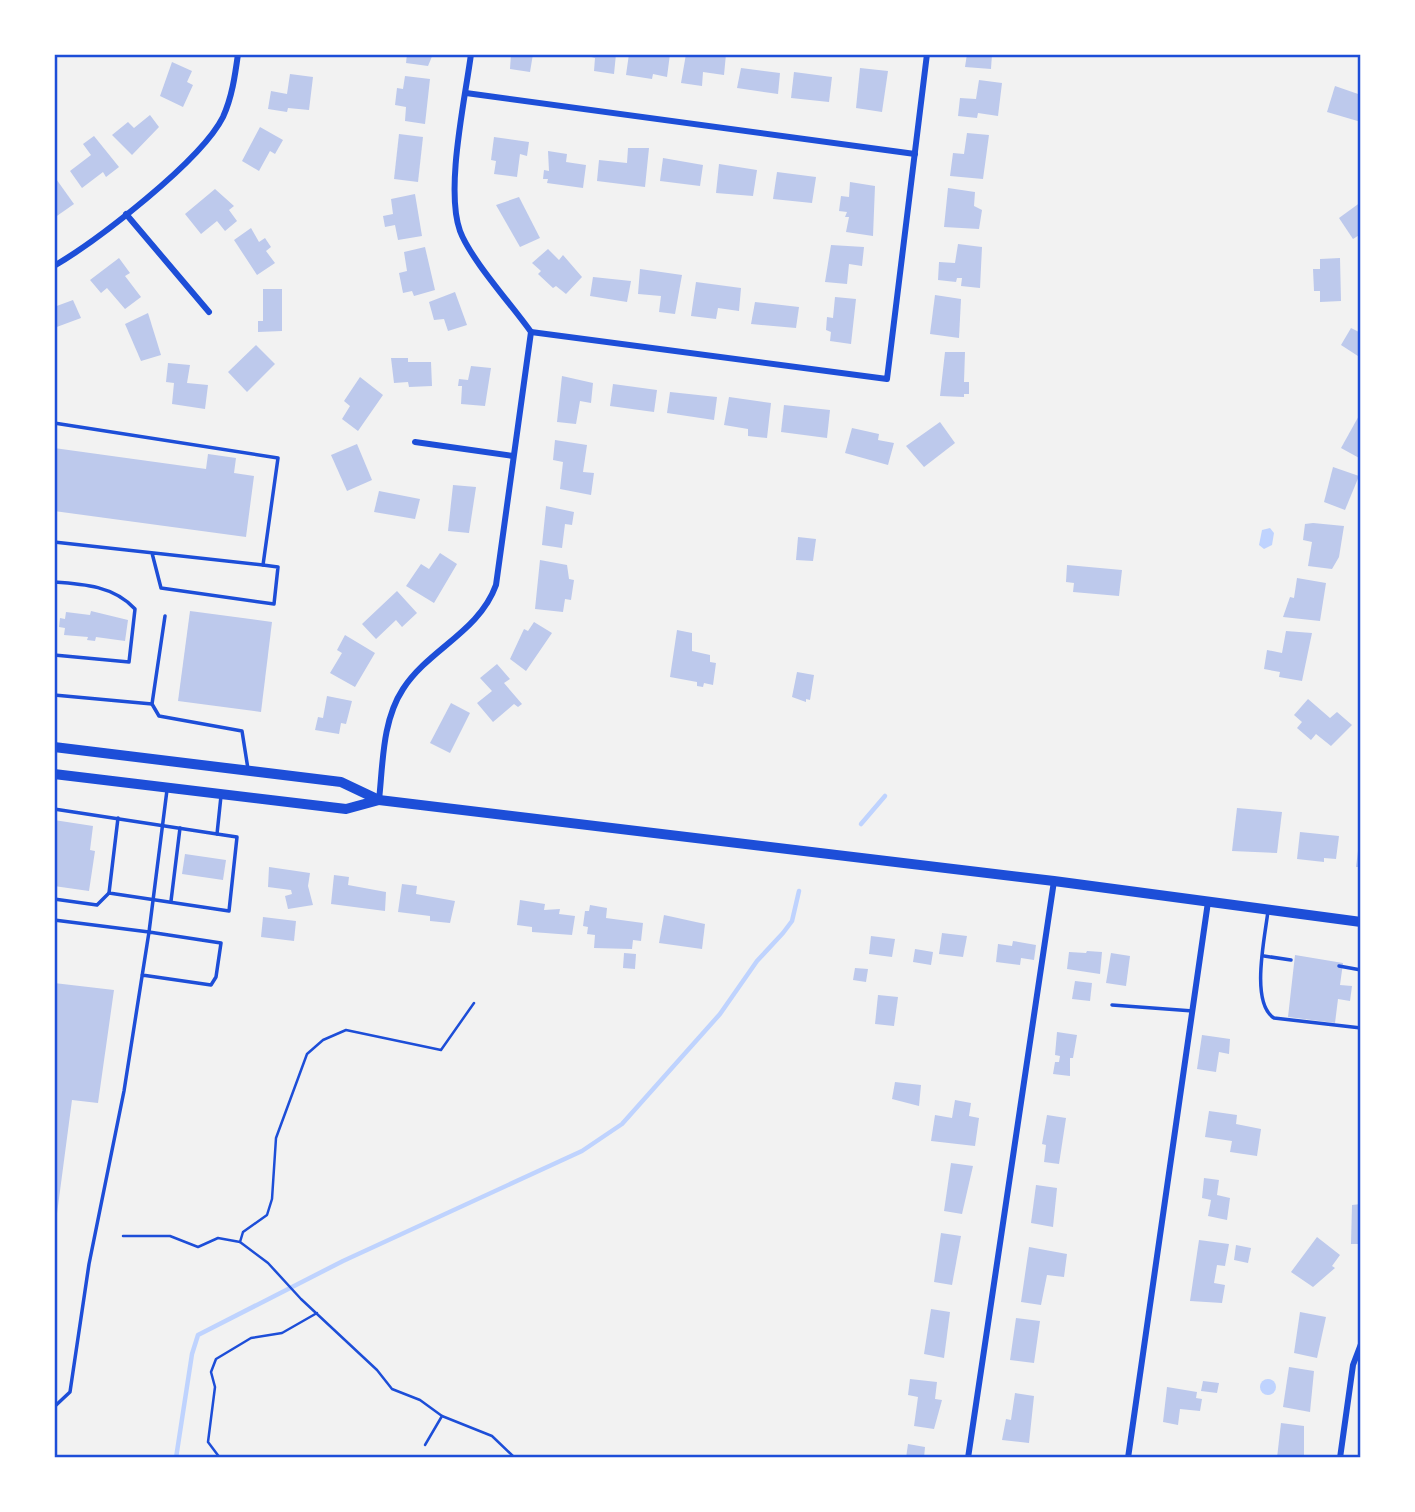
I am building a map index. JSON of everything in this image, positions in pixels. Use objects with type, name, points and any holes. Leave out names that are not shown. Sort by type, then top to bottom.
[{"type":"main road","points":[[54,747],[341,782],[379,800],[1054,881],[1361,922]]},
{"type":"main road","points":[[54,774],[167,790],[346,809],[379,800]]},
{"type":"street","points":[[54,266],[126,214],[205,143],[222,118],[230,97],[238,54]]},
{"type":"street","points":[[379,800],[387,729],[403,688],[476,620],[490,603],[501,562],[531,332],[460,231],[455,180],[471,54]]},
{"type":"street","points":[[531,332],[887,379],[928,54]]},
{"type":"street","points":[[466,93],[915,154]]},
{"type":"street","points":[[126,214],[209,312]]},
{"type":"street","points":[[415,442],[513,456]]},
{"type":"street","points":[[968,1458],[1054,881]]},
{"type":"street","points":[[1128,1458],[1209,902]]},
{"type":"street","points":[[1340,1458],[1353,1365],[1361,1344]]},
{"type":"lane","points":[[54,423],[278,458],[263,565]]},
{"type":"lane","points":[[54,542],[278,567],[274,604],[160,588],[152,553]]},
{"type":"lane","points":[[54,582],[84,584],[122,595],[135,609],[129,662],[54,655]]},
{"type":"lane","points":[[165,616],[152,704],[159,716],[242,731],[248,771]]},
{"type":"lane","points":[[54,695],[152,704]]},
{"type":"lane","points":[[54,1407],[70,1392],[89,1264],[124,1091],[154,899],[167,790]]},
{"type":"lane","points":[[217,834],[221,796]]},
{"type":"lane","points":[[54,809],[237,837],[229,911],[108,893]]},
{"type":"lane","points":[[54,899],[97,905],[108,893],[118,818]]},
{"type":"lane","points":[[171,901],[180,828]]},
{"type":"lane","points":[[1268,910],[1259,999],[1266,1013],[1274,1018],[1361,1028]]},
{"type":"lane","points":[[54,920],[221,943],[216,977],[211,985],[142,975]]},
{"type":"lane","points":[[1264,956],[1291,960]]},
{"type":"lane","points":[[1339,966],[1361,970]]},
{"type":"lane","points":[[1112,1005],[1193,1011]]},
{"type":"path","points":[[240,1242],[243,1233],[267,1215],[272,1199],[276,1138],[307,1054],[323,1040],[346,1030],[441,1050],[474,1003]]},
{"type":"path","points":[[123,1236],[170,1237],[198,1247],[218,1238],[240,1242],[284,1280],[398,1393],[420,1400],[442,1416],[492,1437],[515,1458]]},
{"type":"path","points":[[220,1458],[208,1442],[215,1387],[211,1372],[216,1359],[251,1338],[282,1333],[317,1313]]},
{"type":"path","points":[[425,1445],[442,1416]]},
{"type":"water","points":[[1270,528],[1274,533],[1272,545],[1264,549],[1259,545],[1262,530]]},
{"type":"water","points":[[1265,1379],[1271,1379],[1276,1387],[1274,1393],[1265,1395],[1260,1390],[1260,1384]]},
{"type":"building","points":[[407,54],[433,54],[428,66],[406,63]]},
{"type":"building","points":[[511,54],[533,54],[530,72],[510,69]]},
{"type":"building","points":[[580,54],[616,54],[614,74],[594,71],[595,58]]},
{"type":"building","points":[[629,54],[670,54],[667,77],[653,74],[652,79],[626,75]]},
{"type":"building","points":[[686,54],[726,54],[724,75],[703,72],[702,86],[681,83]]},
{"type":"building","points":[[967,54],[992,54],[991,69],[965,67]]},
{"type":"building","points":[[172,62],[192,71],[187,82],[193,85],[183,107],[160,96]]},
{"type":"building","points":[[741,68],[780,73],[778,94],[737,88]]},
{"type":"building","points":[[860,68],[888,71],[882,112],[856,108]]},
{"type":"building","points":[[794,72],[832,77],[829,102],[791,98]]},
{"type":"building","points":[[290,74],[313,77],[309,110],[288,108],[287,112],[268,109],[271,91],[287,94]]},
{"type":"building","points":[[405,76],[430,79],[425,124],[405,121],[406,107],[395,105],[397,88],[403,89]]},
{"type":"building","points":[[979,80],[1002,83],[998,116],[978,113],[977,118],[958,116],[960,98],[976,99]]},
{"type":"building","points":[[1335,86],[1361,95],[1361,122],[1327,112]]},
{"type":"building","points":[[150,115],[159,127],[132,155],[112,135],[128,122],[134,128]]},
{"type":"building","points":[[260,127],[283,140],[275,154],[270,151],[259,171],[242,161]]},
{"type":"building","points":[[967,133],[989,135],[983,179],[950,176],[953,153],[964,154]]},
{"type":"building","points":[[399,134],[423,137],[418,182],[394,179]]},
{"type":"building","points":[[94,136],[119,167],[106,177],[103,172],[82,188],[70,171],[91,155],[83,144]]},
{"type":"building","points":[[494,137],[529,142],[527,156],[520,154],[517,177],[494,174],[496,161],[491,160]]},
{"type":"building","points":[[628,148],[649,148],[645,187],[597,181],[599,160],[627,163]]},
{"type":"building","points":[[548,151],[567,154],[566,162],[586,165],[583,188],[547,183],[548,179],[543,179],[544,170],[549,171]]},
{"type":"building","points":[[663,158],[703,165],[700,186],[660,181]]},
{"type":"building","points":[[719,164],[757,170],[753,196],[716,193]]},
{"type":"building","points":[[777,172],[816,177],[812,203],[773,199]]},
{"type":"building","points":[[54,176],[74,204],[54,218]]},
{"type":"building","points":[[850,182],[875,186],[873,236],[846,232],[849,217],[845,217],[847,212],[839,211],[841,196],[849,197]]},
{"type":"building","points":[[948,188],[975,192],[974,206],[982,210],[979,229],[944,227]]},
{"type":"building","points":[[215,189],[234,206],[229,210],[237,221],[225,231],[217,221],[201,234],[185,214]]},
{"type":"building","points":[[415,194],[422,236],[398,240],[395,225],[385,227],[383,216],[393,214],[391,199]]},
{"type":"building","points":[[519,197],[540,238],[520,247],[496,205]]},
{"type":"building","points":[[1361,202],[1361,234],[1353,239],[1339,218]]},
{"type":"building","points":[[251,228],[259,242],[265,238],[271,247],[266,251],[275,263],[257,275],[234,240]]},
{"type":"building","points":[[958,244],[982,247],[980,288],[961,286],[962,278],[957,278],[956,282],[938,280],[939,262],[955,263]]},
{"type":"building","points":[[831,245],[864,247],[862,266],[849,264],[847,284],[825,282]]},
{"type":"building","points":[[425,247],[435,290],[414,296],[412,291],[403,293],[399,273],[407,271],[404,252]]},
{"type":"building","points":[[548,249],[559,260],[563,255],[582,277],[566,294],[556,286],[553,288],[538,274],[541,271],[532,263]]},
{"type":"building","points":[[119,258],[130,273],[125,276],[141,297],[125,309],[107,288],[101,293],[90,280]]},
{"type":"building","points":[[1340,258],[1341,301],[1320,302],[1320,291],[1314,291],[1313,269],[1320,269],[1320,259]]},
{"type":"building","points":[[640,269],[682,275],[675,314],[659,312],[661,296],[638,294]]},
{"type":"building","points":[[593,277],[631,281],[627,302],[590,296]]},
{"type":"building","points":[[696,282],[741,288],[739,311],[718,308],[716,319],[691,316]]},
{"type":"building","points":[[263,289],[282,289],[282,331],[258,332],[258,321],[263,321]]},
{"type":"building","points":[[455,292],[467,325],[448,331],[444,319],[434,320],[429,302]]},
{"type":"building","points":[[935,295],[961,299],[959,338],[930,334]]},
{"type":"building","points":[[835,297],[856,299],[851,344],[830,341],[831,332],[826,330],[827,317],[833,318]]},
{"type":"building","points":[[73,300],[81,318],[54,328],[54,307]]},
{"type":"building","points":[[755,302],[799,307],[796,328],[751,324]]},
{"type":"building","points":[[148,313],[161,355],[141,361],[125,324]]},
{"type":"building","points":[[1351,328],[1359,332],[1361,329],[1361,358],[1341,345]]},
{"type":"building","points":[[256,345],[275,364],[247,392],[228,372]]},
{"type":"building","points":[[945,352],[965,352],[964,382],[969,382],[969,394],[964,394],[964,397],[940,396]]},
{"type":"building","points":[[391,358],[408,358],[408,362],[431,362],[432,386],[409,387],[408,382],[394,383]]},
{"type":"building","points":[[168,363],[190,365],[187,383],[208,385],[205,409],[172,404],[174,383],[166,382]]},
{"type":"building","points":[[471,366],[491,368],[485,406],[461,404],[462,386],[458,386],[459,379],[468,380]]},
{"type":"building","points":[[562,376],[593,383],[591,403],[580,401],[576,424],[557,422]]},
{"type":"building","points":[[360,377],[383,395],[358,431],[342,419],[350,406],[344,401]]},
{"type":"building","points":[[613,384],[657,390],[654,412],[610,406]]},
{"type":"building","points":[[670,392],[717,397],[714,420],[667,413]]},
{"type":"building","points":[[729,397],[771,403],[767,438],[748,436],[748,429],[724,425]]},
{"type":"building","points":[[784,405],[830,410],[827,438],[781,432]]},
{"type":"building","points":[[1361,412],[1361,459],[1341,448]]},
{"type":"building","points":[[940,422],[955,443],[924,467],[906,446]]},
{"type":"building","points":[[852,428],[879,434],[878,440],[894,443],[888,465],[845,453]]},
{"type":"building","points":[[555,440],[587,445],[583,472],[594,473],[591,495],[560,489],[563,462],[553,460]]},
{"type":"building","points":[[357,444],[372,480],[347,491],[331,455]]},
{"type":"building","points":[[54,448],[206,469],[208,454],[236,458],[234,473],[254,476],[246,537],[54,511]]},
{"type":"building","points":[[1333,467],[1359,476],[1345,510],[1324,502]]},
{"type":"building","points":[[453,485],[476,487],[469,533],[448,531]]},
{"type":"building","points":[[379,491],[420,499],[415,519],[374,512]]},
{"type":"building","points":[[546,506],[574,512],[572,525],[565,524],[562,548],[542,545]]},
{"type":"building","points":[[1305,524],[1344,526],[1339,557],[1332,569],[1308,566],[1312,542],[1303,540]]},
{"type":"building","points":[[798,537],[816,539],[813,561],[796,560]]},
{"type":"building","points":[[440,553],[457,564],[434,603],[406,586],[421,564],[429,569]]},
{"type":"building","points":[[540,560],[567,565],[569,579],[574,580],[571,600],[565,599],[563,612],[535,609]]},
{"type":"building","points":[[1067,565],[1122,570],[1119,596],[1073,592],[1074,583],[1066,582]]},
{"type":"building","points":[[1297,578],[1326,583],[1320,621],[1283,617],[1290,597],[1294,598]]},
{"type":"building","points":[[397,591],[417,613],[402,627],[396,620],[376,639],[362,624]]},
{"type":"building","points":[[91,611],[128,620],[125,641],[96,637],[95,641],[87,640],[88,637],[64,635],[65,628],[59,627],[60,618],[65,619],[66,612],[90,615]]},
{"type":"building","points":[[190,611],[272,622],[261,712],[178,701]]},
{"type":"building","points":[[534,622],[552,633],[526,671],[510,659],[524,629],[528,631]]},
{"type":"building","points":[[677,630],[692,633],[692,651],[710,655],[710,662],[716,663],[713,685],[704,683],[703,687],[697,686],[697,682],[670,677]]},
{"type":"building","points":[[1286,631],[1312,633],[1302,681],[1279,677],[1280,672],[1264,669],[1267,650],[1282,653]]},
{"type":"building","points":[[345,635],[375,653],[355,687],[330,673],[342,653],[337,650]]},
{"type":"building","points":[[497,664],[510,679],[504,683],[522,704],[518,707],[514,704],[493,722],[477,703],[492,691],[480,678]]},
{"type":"building","points":[[797,672],[814,675],[810,700],[806,699],[806,702],[792,697]]},
{"type":"building","points":[[327,696],[352,701],[346,724],[341,723],[339,734],[315,730],[318,717],[323,718]]},
{"type":"building","points":[[1308,699],[1330,718],[1337,712],[1352,725],[1331,746],[1316,734],[1311,740],[1297,728],[1302,722],[1294,715]]},
{"type":"building","points":[[451,703],[470,713],[450,753],[430,743]]},
{"type":"building","points":[[1237,808],[1282,812],[1277,853],[1232,851]]},
{"type":"building","points":[[54,820],[93,826],[90,850],[95,851],[89,891],[54,886]]},
{"type":"building","points":[[1300,832],[1339,836],[1336,859],[1324,858],[1324,862],[1297,859]]},
{"type":"building","points":[[1359,843],[1361,867],[1356,867]]},
{"type":"building","points":[[185,854],[226,860],[223,880],[182,874]]},
{"type":"building","points":[[269,867],[310,873],[308,886],[313,905],[288,909],[285,896],[292,894],[291,890],[268,887]]},
{"type":"building","points":[[334,875],[349,877],[348,885],[386,892],[385,911],[331,904]]},
{"type":"building","points":[[402,884],[417,886],[416,894],[455,901],[450,923],[430,921],[430,916],[398,912]]},
{"type":"building","points":[[520,900],[545,904],[544,910],[560,909],[559,914],[575,916],[572,935],[532,932],[532,927],[517,925]]},
{"type":"building","points":[[590,905],[607,908],[606,918],[643,923],[641,941],[633,940],[632,949],[594,948],[595,935],[587,934],[588,927],[583,926],[585,911],[589,911]]},
{"type":"building","points":[[664,915],[705,924],[702,949],[659,943]]},
{"type":"building","points":[[263,917],[296,921],[294,941],[261,937]]},
{"type":"building","points":[[942,933],[967,936],[963,957],[939,954]]},
{"type":"building","points":[[871,936],[895,939],[892,957],[869,954]]},
{"type":"building","points":[[1013,941],[1036,945],[1034,960],[1021,958],[1020,965],[996,962],[998,944],[1012,946]]},
{"type":"building","points":[[915,949],[933,952],[931,965],[913,962]]},
{"type":"building","points":[[1069,952],[1102,952],[1100,974],[1067,969]]},
{"type":"building","points":[[624,953],[636,954],[635,969],[623,968]]},
{"type":"building","points":[[1111,953],[1130,956],[1126,986],[1106,983]]},
{"type":"building","points":[[1295,955],[1343,963],[1340,985],[1352,986],[1350,1001],[1338,999],[1335,1023],[1288,1017]]},
{"type":"building","points":[[855,968],[868,969],[866,982],[853,980]]},
{"type":"building","points":[[1075,981],[1092,983],[1090,1001],[1072,999]]},
{"type":"building","points":[[54,983],[114,990],[98,1103],[72,1100],[56,1221]]},
{"type":"building","points":[[878,995],[898,997],[894,1026],[875,1024]]},
{"type":"building","points":[[1057,1032],[1077,1035],[1073,1058],[1070,1058],[1070,1076],[1053,1074],[1055,1062],[1059,1062],[1060,1056],[1055,1055]]},
{"type":"building","points":[[1202,1035],[1230,1039],[1229,1054],[1219,1052],[1216,1072],[1197,1069]]},
{"type":"building","points":[[895,1082],[921,1085],[919,1106],[892,1099]]},
{"type":"building","points":[[955,1100],[971,1103],[969,1116],[979,1118],[975,1146],[931,1141],[935,1115],[952,1118]]},
{"type":"building","points":[[1209,1111],[1237,1115],[1236,1124],[1261,1129],[1257,1156],[1230,1152],[1232,1141],[1205,1137]]},
{"type":"building","points":[[1047,1115],[1066,1118],[1059,1164],[1044,1162],[1046,1145],[1042,1144]]},
{"type":"building","points":[[951,1163],[973,1166],[962,1214],[944,1211]]},
{"type":"building","points":[[1204,1178],[1219,1180],[1217,1195],[1230,1198],[1227,1220],[1208,1216],[1211,1200],[1202,1198]]},
{"type":"building","points":[[1036,1185],[1057,1188],[1053,1227],[1031,1223]]},
{"type":"building","points":[[1361,1204],[1361,1244],[1351,1244],[1352,1205]]},
{"type":"building","points":[[941,1233],[961,1236],[952,1285],[934,1282]]},
{"type":"building","points":[[1317,1237],[1340,1255],[1332,1266],[1335,1268],[1313,1287],[1291,1272]]},
{"type":"building","points":[[1199,1240],[1229,1244],[1225,1266],[1217,1265],[1214,1283],[1225,1285],[1222,1303],[1190,1301]]},
{"type":"building","points":[[1236,1245],[1251,1248],[1248,1263],[1234,1260]]},
{"type":"building","points":[[1029,1247],[1067,1254],[1064,1277],[1047,1275],[1041,1305],[1021,1302]]},
{"type":"building","points":[[931,1309],[950,1312],[944,1358],[924,1354]]},
{"type":"building","points":[[1300,1312],[1326,1317],[1317,1358],[1294,1353]]},
{"type":"building","points":[[1016,1318],[1040,1321],[1034,1363],[1010,1360]]},
{"type":"building","points":[[1289,1367],[1314,1371],[1310,1412],[1283,1407]]},
{"type":"building","points":[[910,1379],[937,1382],[935,1399],[942,1400],[934,1429],[914,1426],[918,1397],[908,1395]]},
{"type":"building","points":[[1203,1381],[1219,1383],[1217,1393],[1201,1391]]},
{"type":"building","points":[[1167,1387],[1197,1392],[1196,1398],[1202,1399],[1200,1411],[1180,1409],[1178,1425],[1163,1422]]},
{"type":"building","points":[[1015,1393],[1034,1396],[1029,1443],[1002,1440],[1006,1419],[1011,1420]]},
{"type":"building","points":[[1281,1423],[1304,1426],[1304,1458],[1277,1458]]},
{"type":"building","points":[[908,1444],[925,1447],[924,1458],[906,1458]]},
{"type":"waterway","points":[[861,824],[885,796]]},
{"type":"waterway","points":[[176,1458],[192,1354],[198,1335],[343,1261],[582,1151],[622,1124],[720,1014],[757,961],[783,933],[792,921],[799,891]]}]
